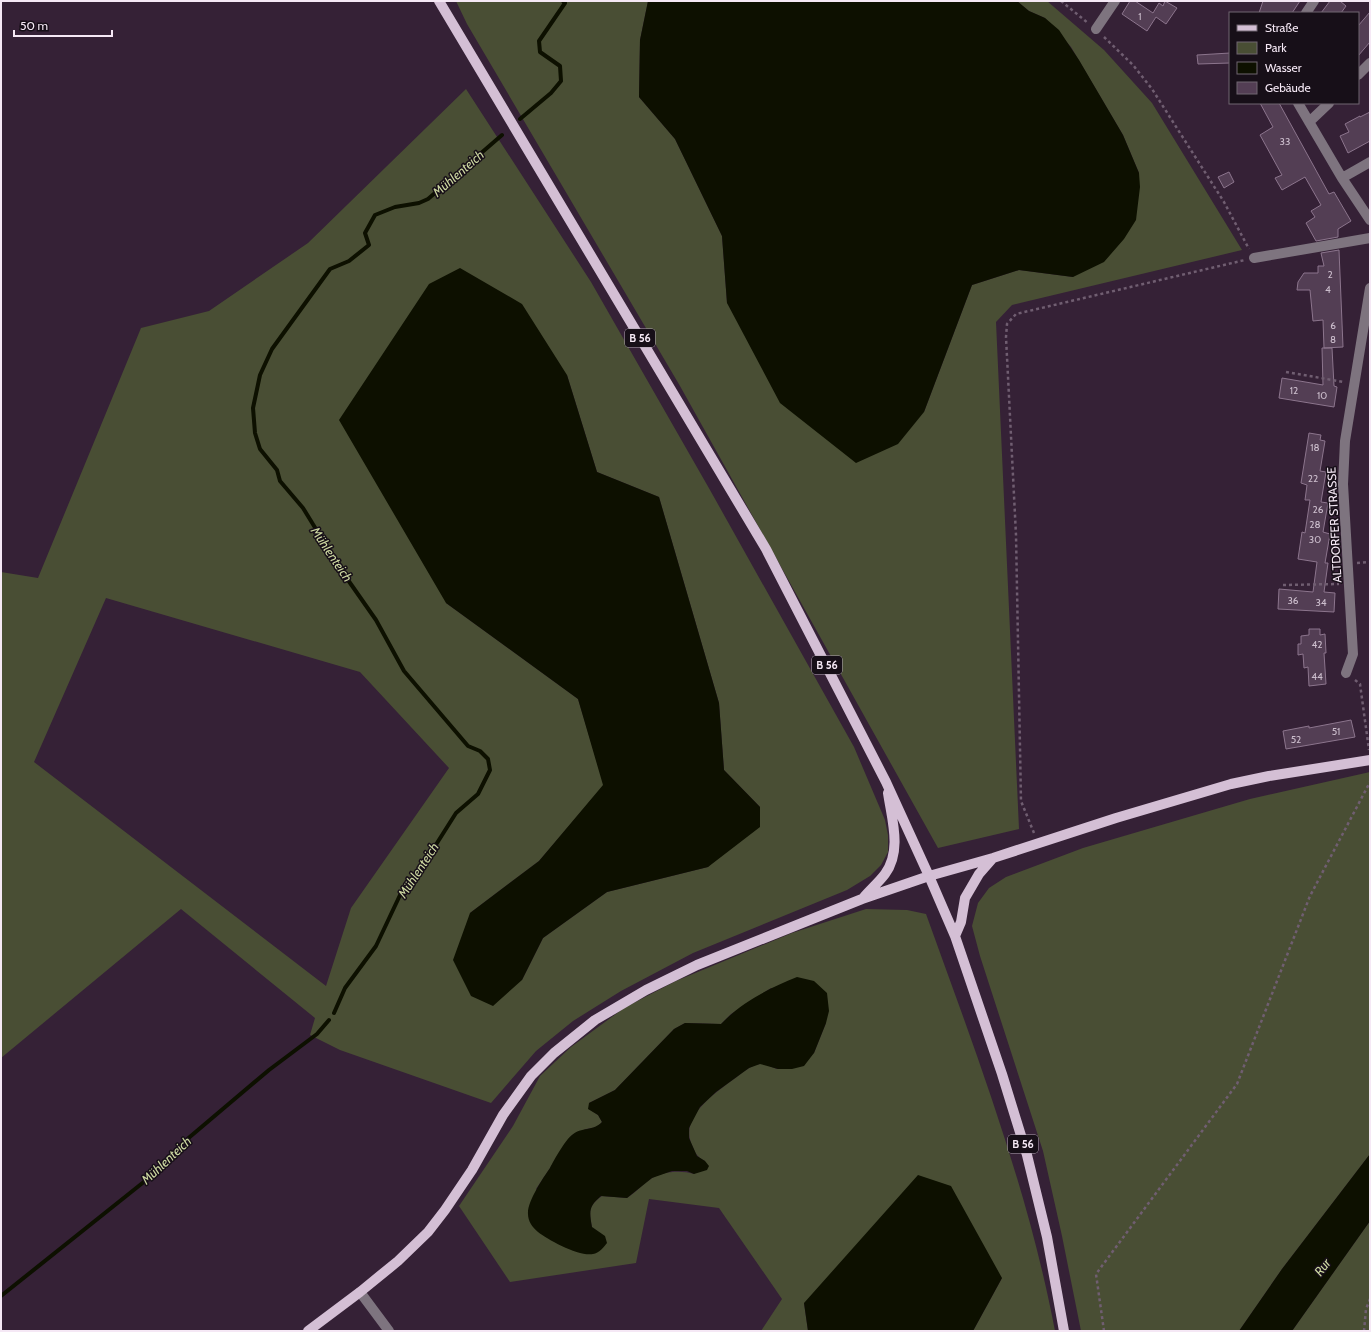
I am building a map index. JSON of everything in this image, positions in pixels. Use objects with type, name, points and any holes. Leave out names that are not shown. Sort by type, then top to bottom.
[{"type":"main road","name":"B 56","points":[[439,1],[766,549],[886,782],[929,876],[954,936],[1002,1074],[1027,1155],[1047,1236],[1064,1331]]},
{"type":"main road","points":[[308,1331],[398,1261],[428,1232],[472,1170],[503,1115],[531,1076],[554,1053],[595,1020],[646,990],[697,965],[862,899],[929,876],[993,858],[1116,818],[1231,784],[1268,776],[1370,760]]},
{"type":"main road","points":[[862,899],[885,874],[892,861],[895,843],[886,782]]},
{"type":"main road","points":[[954,936],[961,922],[965,898],[979,874],[993,858]]},
{"type":"street","points":[[1096,29],[1114,1]]},
{"type":"street","points":[[1307,12],[1314,1]]},
{"type":"street","points":[[1359,74],[1370,63]]},
{"type":"street","points":[[1299,104],[1342,178],[1370,220]]},
{"type":"street","points":[[1309,122],[1328,104]]},
{"type":"street","points":[[1342,178],[1370,162]]},
{"type":"street","points":[[1254,258],[1370,238]]},
{"type":"street","name":"ALTDORFER STRASSE","points":[[1346,673],[1353,654],[1343,484],[1345,441],[1370,288]]},
{"type":"street","points":[[360,1292],[389,1331]]},
{"type":"path","points":[[1038,843],[1021,801],[1016,534],[1006,338],[1007,324],[1016,314],[1254,258],[1224,202],[1152,89],[1133,65],[1096,29],[1061,1]]},
{"type":"path","points":[[1286,372],[1355,384]]},
{"type":"path","points":[[1283,585],[1350,584]]},
{"type":"path","points":[[1346,673],[1360,684],[1370,754]]},
{"type":"path","points":[[1104,1331],[1096,1274],[1237,1084],[1310,896],[1370,782]]},
{"type":"path","points":[[1364,1331],[1366,1309],[1370,1299]]},
{"type":"green space","points":[[456,1],[648,1],[640,40],[639,97],[675,139],[722,236],[727,303],[924,412],[972,285],[1019,270],[1073,277],[1139,173],[1123,135],[1071,47],[1045,18],[1029,11],[1017,1],[1047,1],[1104,50],[1152,103],[1242,250],[1012,305],[996,322],[1019,829],[938,848],[680,386],[467,24]]},
{"type":"green space","points":[[466,89],[591,282],[854,747],[885,820],[888,835],[888,852],[881,865],[870,876],[847,890],[693,953],[621,991],[573,1021],[536,1051],[491,1103],[340,1050],[310,1035],[315,1018],[181,909],[1,1058],[1,572],[38,578],[141,328],[209,311],[308,243]],"holes":[[[567,375],[597,472],[659,497],[719,703],[724,770],[760,807],[708,867],[607,892],[543,938],[522,980],[470,913],[539,861],[604,785],[578,699],[446,603]],[[106,598],[360,672],[449,768],[351,908],[326,986],[34,762]]]},
{"type":"green space","points":[[1370,772],[1370,1154],[1282,1269],[1239,1331],[1081,1331],[1043,1151],[980,956],[972,926],[978,903],[989,888],[1006,877],[1083,848],[1250,799]]},
{"type":"green space","points":[[866,909],[907,910],[926,914],[999,1120],[1030,1225],[1044,1278],[1055,1331],[973,1331],[1002,1278],[804,1303],[808,1331],[761,1331],[782,1299],[719,1208],[649,1199],[636,1263],[510,1282],[459,1206],[513,1126],[540,1076],[571,1047],[624,1008],[676,981],[792,933]],"holes":[[[771,988],[826,1023],[814,1053],[778,1069],[767,1065],[757,1064],[743,1072],[718,1091],[701,1107],[690,1125],[689,1135],[695,1153],[705,1161],[694,1174],[678,1172],[662,1174],[652,1178],[627,1198],[602,1196],[597,1200],[592,1206],[590,1213],[592,1227],[605,1236],[536,1189],[572,1135],[586,1129],[597,1127],[602,1122],[598,1115],[589,1109],[589,1103],[615,1090],[674,1029],[685,1023],[721,1024],[731,1014]]]},
{"type":"green space","points":[[1370,1221],[1370,1331],[1292,1331]]},
{"type":"water","points":[[648,1],[1017,1],[1029,11],[1045,18],[1059,30],[1079,60],[1123,135],[1139,173],[1140,187],[1136,220],[1124,239],[1104,262],[1073,277],[1019,270],[972,285],[924,412],[898,444],[856,463],[780,403],[727,303],[722,236],[675,139],[639,97],[640,40]]},
{"type":"water","points":[[460,268],[522,304],[567,375],[597,472],[659,497],[719,703],[724,770],[760,807],[760,827],[708,867],[607,892],[543,938],[522,980],[493,1006],[471,996],[453,960],[470,913],[539,861],[603,785],[578,699],[446,603],[339,420],[429,284]]},
{"type":"water","points":[[797,977],[814,981],[827,993],[829,1011],[826,1023],[814,1053],[804,1066],[792,1069],[778,1069],[760,1064],[749,1068],[716,1092],[700,1107],[689,1128],[689,1138],[697,1156],[705,1161],[709,1166],[707,1170],[694,1174],[687,1171],[672,1171],[652,1178],[627,1198],[601,1196],[592,1206],[590,1213],[591,1221],[592,1227],[605,1236],[607,1243],[601,1250],[593,1254],[580,1253],[564,1247],[538,1232],[534,1228],[528,1217],[530,1203],[560,1150],[569,1137],[579,1131],[595,1127],[602,1122],[598,1115],[588,1109],[589,1103],[615,1090],[674,1029],[685,1023],[721,1024],[729,1016],[756,996]]},
{"type":"water","name":"Rur","points":[[1370,1154],[1370,1221],[1292,1331],[1239,1331],[1282,1269]]},
{"type":"water","points":[[918,1175],[951,1186],[1002,1278],[973,1331],[808,1331],[804,1303]]},
{"type":"building","points":[[1130,1],[1135,1],[1153,13],[1159,3],[1163,6],[1165,1],[1177,8],[1166,24],[1156,17],[1147,31],[1122,14]]},
{"type":"building","points":[[1263,1],[1300,1],[1293,12],[1259,12]]},
{"type":"building","points":[[1330,1],[1340,1],[1346,6],[1342,12],[1322,12]]},
{"type":"building","points":[[1370,12],[1370,42],[1359,55],[1359,25]]},
{"type":"building","points":[[1229,53],[1229,63],[1198,64],[1197,55]]},
{"type":"building","points":[[1261,104],[1280,104],[1329,194],[1334,192],[1351,221],[1338,229],[1338,237],[1316,241],[1306,223],[1315,217],[1311,211],[1321,205],[1305,177],[1282,190],[1275,178],[1282,175],[1260,135],[1273,127]]},
{"type":"building","points":[[1370,112],[1370,141],[1348,153],[1340,136],[1349,132],[1345,124]]},
{"type":"building","points":[[1229,172],[1234,182],[1224,188],[1218,177]]},
{"type":"building","points":[[1339,250],[1343,347],[1324,348],[1323,320],[1313,321],[1310,290],[1297,290],[1298,282],[1304,273],[1318,273],[1318,266],[1324,266],[1321,253]]},
{"type":"building","points":[[1322,348],[1332,348],[1334,386],[1337,387],[1334,407],[1279,398],[1282,378],[1323,385]]},
{"type":"building","points":[[1309,433],[1321,435],[1320,440],[1325,441],[1320,471],[1326,472],[1321,502],[1328,503],[1323,532],[1330,534],[1325,563],[1328,563],[1324,592],[1335,593],[1334,612],[1278,609],[1279,589],[1313,592],[1317,562],[1298,559],[1302,532],[1305,533],[1310,500],[1305,500],[1307,485],[1301,483]]},
{"type":"building","points":[[1309,629],[1320,629],[1320,635],[1325,634],[1326,653],[1324,653],[1326,684],[1309,686],[1308,667],[1304,668],[1303,654],[1298,655],[1298,644],[1301,644],[1301,636],[1309,635]]},
{"type":"building","points":[[1351,720],[1355,737],[1286,749],[1283,731]]},
{"type":"waterway","name":"Mühlenteich","points":[[520,119],[551,93],[561,81],[560,66],[540,52],[539,41],[565,3],[563,1]]},
{"type":"waterway","name":"Mühlenteich","points":[[334,1013],[345,988],[376,946],[401,893],[425,862],[456,813],[478,794],[490,770],[488,759],[480,751],[468,746],[404,671],[376,620],[341,570],[303,508],[280,481],[277,470],[260,449],[255,433],[253,408],[260,375],[272,349],[330,269],[349,261],[369,245],[365,233],[375,215],[395,207],[419,203],[428,199],[502,135]]},
{"type":"waterway","name":"Mühlenteich","points":[[1,1296],[150,1177],[185,1141],[269,1070],[317,1034],[329,1020]]}]
